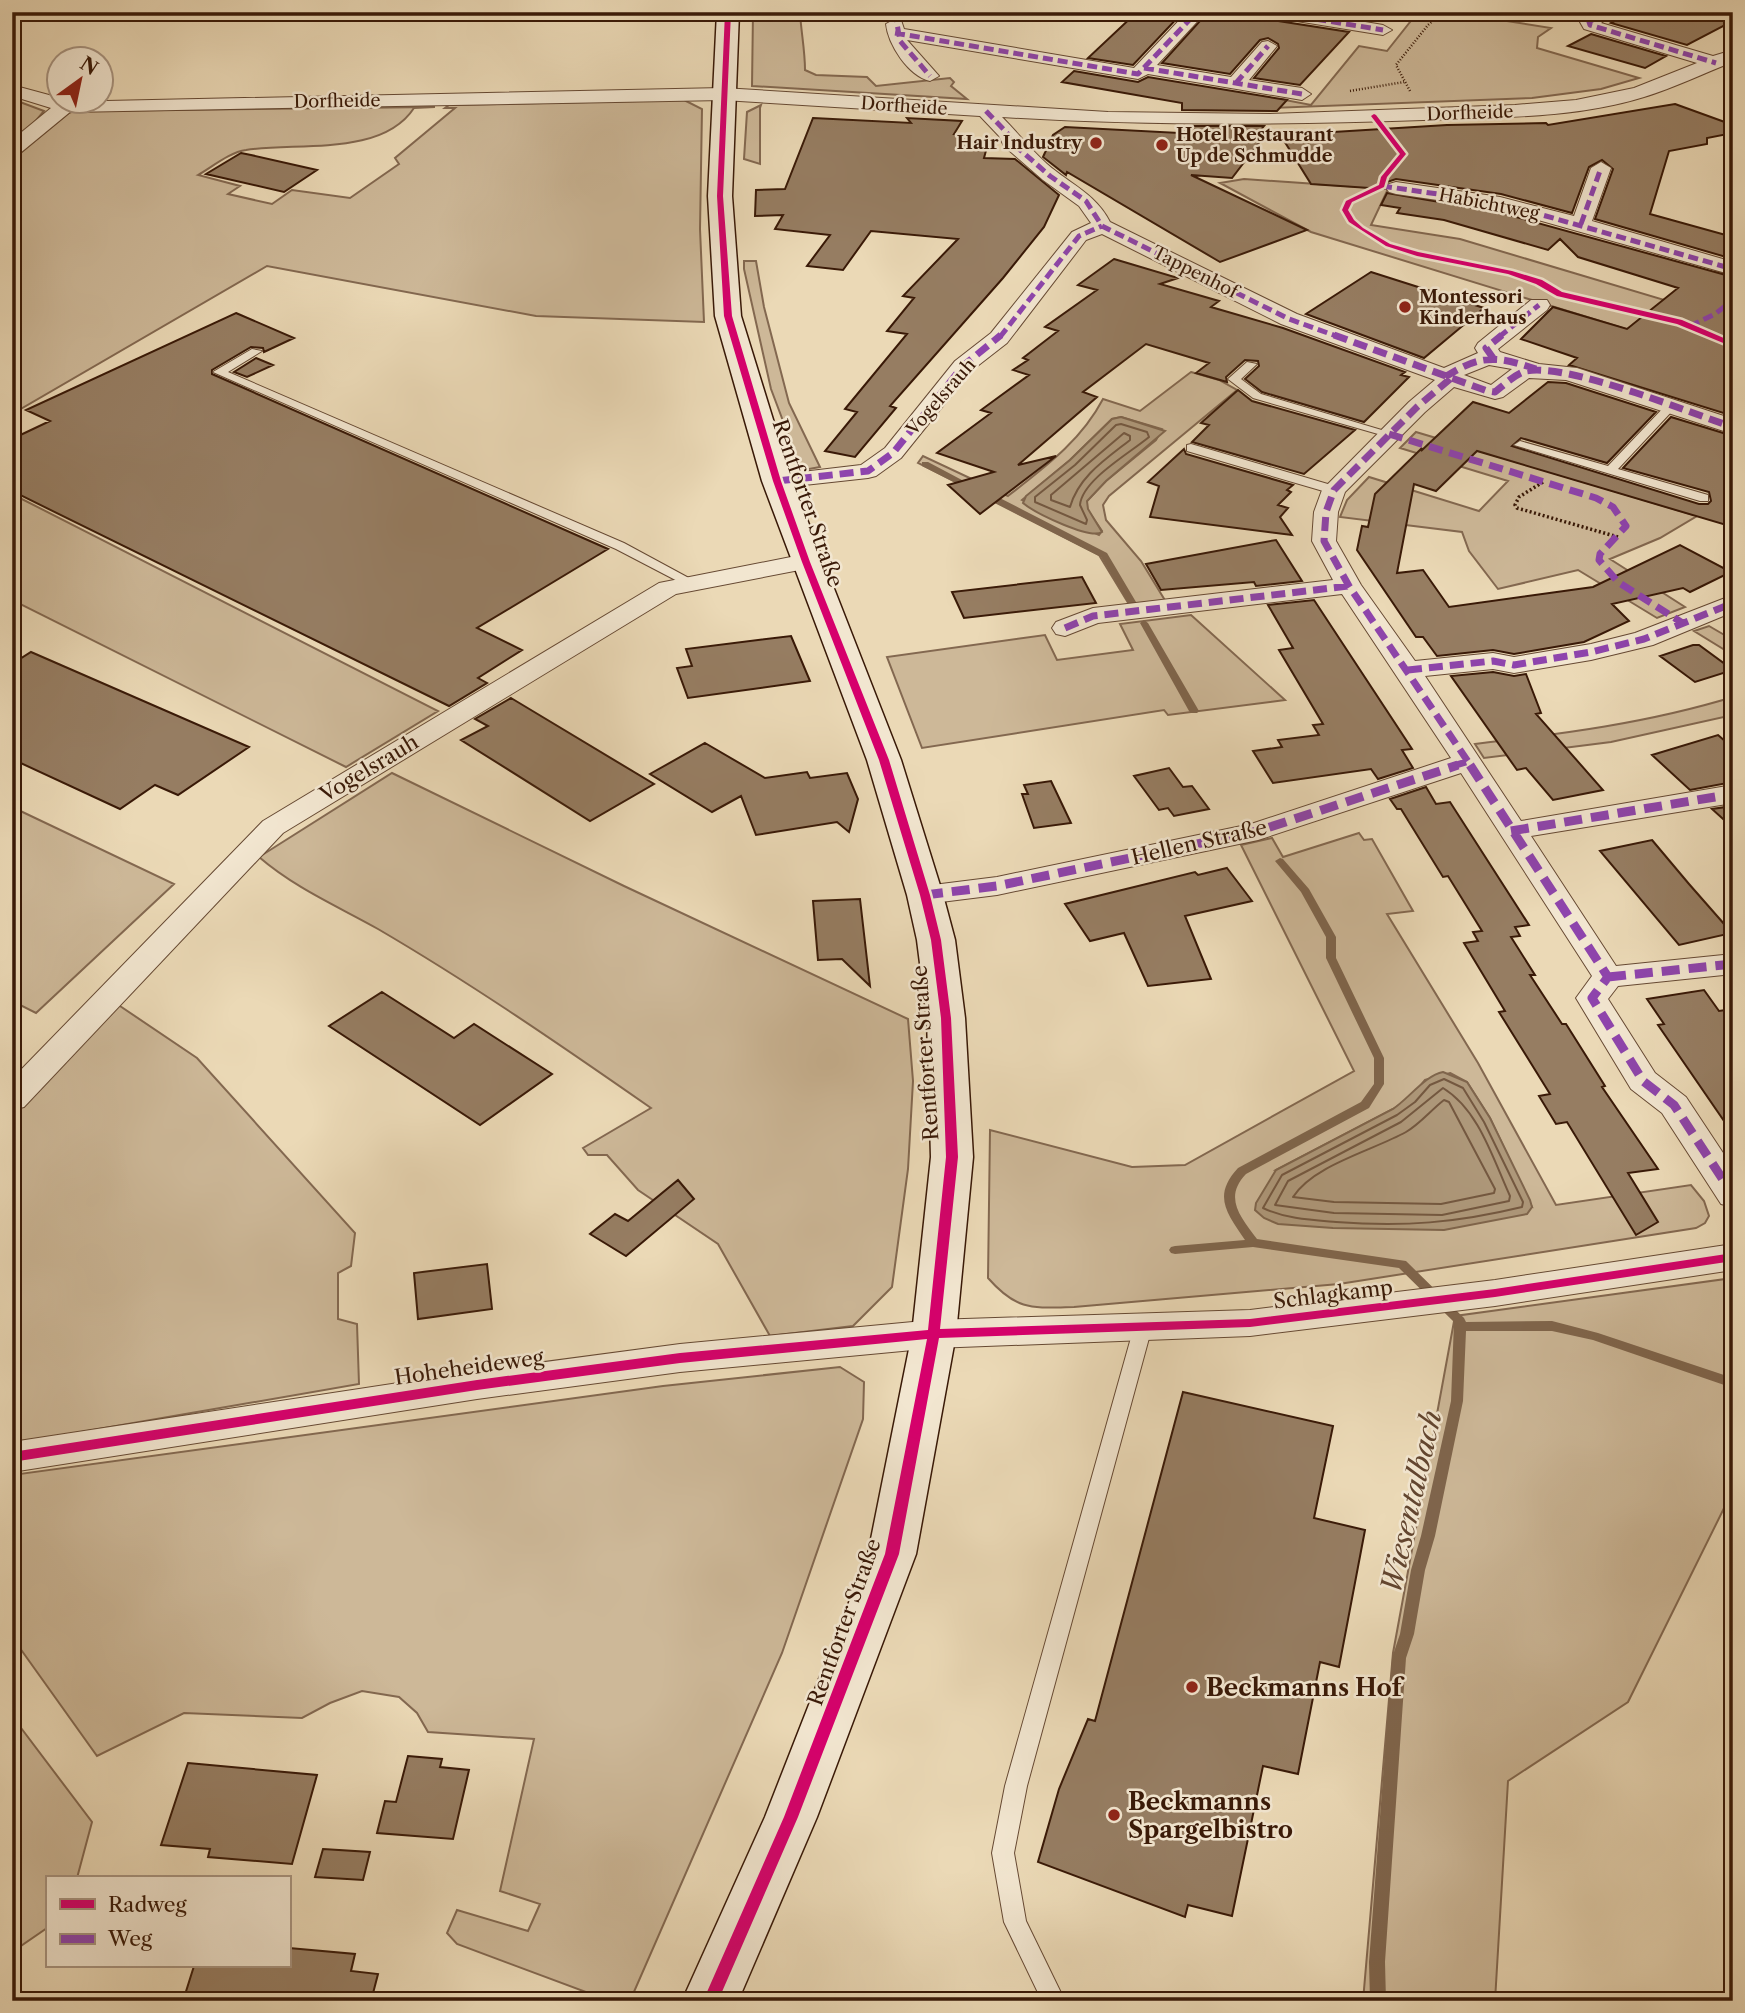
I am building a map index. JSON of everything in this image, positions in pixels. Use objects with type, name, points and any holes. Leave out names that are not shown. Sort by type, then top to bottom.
[{"type":"main road","name":"Rentforter Straße","points":[[710,2001],[792,1817],[892,1554],[934,1334],[952,1157],[951,1085],[942,985],[936,940],[925,895],[884,760],[777,481],[728,316],[720,196],[728,12]]},
{"type":"street","points":[[895,12],[895,33],[901,47],[930,76]]},
{"type":"street","points":[[895,33],[1138,74],[1197,12]]},
{"type":"street","points":[[1272,12],[1383,30]]},
{"type":"street","points":[[1606,12],[1589,22],[1590,25],[1718,62],[1733,73]]},
{"type":"street","points":[[1236,83],[1268,46]]},
{"type":"street","name":"Dorfheide","points":[[116,105],[723,94],[1108,118],[1270,120],[1516,111],[1607,101],[1639,93],[1718,62]]},
{"type":"street","points":[[1144,68],[1301,94]]},
{"type":"street","name":"Dorfheide","points":[[12,90],[46,100]]},
{"type":"street","name":"Tappenhof","points":[[986,111],[1012,142],[1052,177],[1068,185],[1094,208],[1102,226],[1289,319],[1447,378],[1495,392],[1522,372],[1536,370]]},
{"type":"street","points":[[12,150],[53,116]]},
{"type":"street","points":[[1581,223],[1601,168]]},
{"type":"street","name":"Habichtweg","points":[[1396,188],[1500,203],[1581,223],[1733,270]]},
{"type":"street","name":"Vogelsrauh","points":[[777,481],[868,471],[893,453],[963,366],[999,338],[1079,236],[1102,226]]},
{"type":"street","points":[[1493,358],[1486,348],[1539,305]]},
{"type":"street","points":[[1608,977],[1408,670],[1349,586],[1324,541],[1326,512],[1334,490],[1447,378],[1467,362],[1493,358],[1536,370],[1569,373],[1733,427]]},
{"type":"street","name":"Vogelsrauh","points":[[12,1099],[273,827],[668,588],[806,562]]},
{"type":"street","points":[[1065,628],[1093,616],[1349,586]]},
{"type":"street","points":[[1408,670],[1493,661],[1514,665],[1591,652],[1644,639],[1733,603]]},
{"type":"street","name":"Hellen Straße","points":[[925,895],[997,886],[1258,831],[1466,762]]},
{"type":"street","points":[[1511,831],[1733,794]]},
{"type":"street","points":[[1733,964],[1608,977],[1592,998],[1643,1081],[1674,1105],[1733,1195]]},
{"type":"street","name":"Schlagkamp","points":[[934,1334],[1250,1323],[1495,1293],[1733,1257]]},
{"type":"street","name":"Hoheheideweg","points":[[12,1457],[504,1381],[680,1358],[934,1334]]},
{"type":"lane","points":[[256,351],[219,372],[620,546],[692,583]]},
{"type":"lane","points":[[1251,364],[1234,379],[1257,396],[1389,434]]},
{"type":"lane","points":[[1609,471],[1671,407]]},
{"type":"lane","points":[[1520,445],[1704,498]]},
{"type":"lane","points":[[1191,448],[1334,490]]},
{"type":"lane","points":[[1054,2001],[1015,1922],[1003,1853],[1016,1786],[1143,1327]]},
{"type":"path","points":[[1425,114],[1396,65],[1428,25],[1443,12]]},
{"type":"path","points":[[1301,94],[1322,95],[1404,82]]},
{"type":"path","points":[[1543,482],[1519,497],[1515,505],[1517,508],[1618,537]]},
{"type":"shaded area","points":[[753,12],[800,12],[805,70],[816,75],[867,77],[876,86],[950,78],[954,82],[951,86],[967,99],[752,86]]},
{"type":"shaded area","points":[[1418,12],[1498,12],[1494,19],[1551,28],[1538,37],[1537,48],[1639,78],[1601,89],[1532,98],[1272,108],[1280,99],[1311,105],[1359,46],[1387,51]]},
{"type":"shaded area","points":[[12,99],[44,111],[29,129],[12,143]]},
{"type":"shaded area","points":[[684,100],[702,109],[700,229],[704,322],[536,316],[267,266],[12,414],[12,160],[65,116],[116,116],[116,111],[435,107],[414,108],[400,124],[360,141],[240,151],[198,175],[240,186],[228,194],[272,204],[292,190],[350,198],[399,164],[395,158],[455,108],[445,108],[449,105]]},
{"type":"shaded area","points":[[761,105],[760,164],[744,159],[747,112]]},
{"type":"shaded area","points":[[1244,179],[1388,189],[1371,225],[1460,239],[1674,303],[1715,271],[1733,276],[1733,362],[1311,232],[1220,183]]},
{"type":"shaded area","points":[[744,261],[756,261],[764,307],[789,403],[820,467],[809,469],[800,466],[771,389]]},
{"type":"shaded area","points":[[1191,372],[1219,380],[1237,390],[1109,496],[1103,505],[1106,520],[1141,561],[1166,602],[1130,606],[1099,555],[918,463],[923,456],[1008,496],[1073,441],[1103,399],[1140,411]],"holes":[[[1121,417],[1162,429],[1156,440],[1106,481],[1087,501],[1087,509],[1102,531],[1099,535],[1022,500],[1070,460],[1112,419]]]},
{"type":"shaded area","points":[[1416,432],[1697,516],[1660,538],[1610,559],[1685,607],[1657,618],[1578,570],[1498,589],[1469,551],[1462,532],[1340,517],[1347,500],[1369,477],[1479,511],[1508,481],[1400,448]]},
{"type":"shaded area","points":[[12,494],[438,711],[346,767],[12,600]]},
{"type":"shaded area","points":[[1191,615],[1285,700],[1168,715],[1164,710],[922,748],[887,657],[1045,635],[1057,660],[1133,650],[1120,624]]},
{"type":"shaded area","points":[[1709,626],[1733,640],[1733,655],[1694,631]]},
{"type":"shaded area","points":[[1733,697],[1733,715],[1611,742],[1484,758],[1475,744],[1637,721]]},
{"type":"shaded area","points":[[392,773],[624,886],[908,1019],[913,1081],[908,1169],[892,1287],[853,1326],[770,1336],[718,1244],[638,1190],[607,1155],[588,1155],[583,1148],[651,1108],[482,993],[378,929],[302,887],[259,857]]},
{"type":"shaded area","points":[[12,807],[174,884],[36,1013],[12,1001]]},
{"type":"shaded area","points":[[1359,833],[1364,840],[1372,839],[1413,911],[1387,914],[1478,1063],[1556,1205],[1691,1185],[1704,1201],[1709,1216],[1705,1223],[1696,1228],[1339,1284],[1074,1307],[1026,1305],[998,1289],[988,1278],[990,1130],[1132,1167],[1185,1165],[1354,1071],[1241,845],[1272,838],[1283,857]],"holes":[[[1450,1073],[1467,1082],[1490,1118],[1532,1207],[1276,1170],[1393,1109],[1411,1097],[1425,1080]]]},
{"type":"shaded area","points":[[117,1004],[197,1058],[355,1233],[351,1266],[338,1273],[338,1319],[357,1324],[359,1384],[12,1444],[12,1116]]},
{"type":"shaded area","points":[[1733,1278],[1733,1490],[1628,1702],[1508,1781],[1495,2001],[1363,2001],[1393,1653],[1455,1316]]},
{"type":"shaded area","points":[[840,1367],[864,1382],[863,1419],[782,1653],[630,2001],[610,2001],[457,1944],[447,1933],[457,1910],[528,1931],[540,1904],[500,1891],[534,1739],[428,1732],[417,1713],[399,1697],[362,1691],[330,1703],[302,1718],[184,1713],[97,1756],[12,1637],[12,1475],[663,1386]]},
{"type":"shaded area","points":[[12,1716],[92,1822],[78,1876],[46,1876],[46,1929],[12,1952]]},
{"type":"water","points":[[1121,417],[1165,431],[1106,481],[1087,501],[1088,509],[1102,532],[1075,529],[1050,519],[1023,503],[1026,496],[1070,460],[1112,419]]},
{"type":"water","points":[[1443,1072],[1467,1082],[1490,1118],[1530,1200],[1532,1207],[1527,1214],[1444,1230],[1278,1224],[1264,1218],[1255,1210],[1256,1203],[1276,1170],[1393,1109],[1424,1082]]},
{"type":"building","points":[[1137,12],[1183,12],[1133,65],[1088,58]]},
{"type":"building","points":[[1208,12],[1260,12],[1272,20],[1349,32],[1300,85],[1254,78],[1279,48],[1278,44],[1268,38],[1260,40],[1230,74],[1162,63]]},
{"type":"building","points":[[1631,12],[1733,12],[1733,21],[1687,45],[1611,23]]},
{"type":"building","points":[[1591,34],[1666,56],[1645,68],[1568,46]]},
{"type":"building","points":[[1074,71],[1138,82],[1148,77],[1287,100],[1277,111],[1182,110],[1182,103],[1062,82]]},
{"type":"building","points":[[1675,104],[1733,125],[1733,133],[1707,138],[1707,144],[1669,151],[1650,214],[1733,237],[1733,259],[1595,219],[1613,169],[1602,160],[1589,167],[1572,213],[1501,194],[1396,179],[1387,182],[1384,189],[1311,184],[1278,131],[1317,133],[1447,125],[1548,125]]},
{"type":"building","points":[[813,118],[911,123],[907,118],[962,121],[954,134],[972,135],[970,142],[988,143],[984,158],[1015,159],[1059,195],[1044,227],[1003,278],[890,406],[896,408],[855,457],[825,451],[857,412],[845,409],[907,334],[887,331],[914,298],[903,296],[958,239],[871,231],[843,270],[807,266],[830,235],[775,229],[783,215],[755,216],[756,190],[785,189]]},
{"type":"building","points":[[1180,126],[1264,126],[1260,131],[1268,131],[1232,178],[1191,175],[1307,230],[1220,262],[1067,172],[1066,175],[1043,157],[1053,135],[1065,127],[1179,133]]},
{"type":"building","points":[[241,153],[317,170],[284,192],[206,174]]},
{"type":"building","points":[[1387,193],[1498,212],[1733,277],[1733,416],[1569,365],[1577,358],[1521,339],[1553,307],[1627,329],[1678,288],[1578,257],[1560,239],[1548,250],[1444,220],[1397,213],[1400,208],[1381,205]]},
{"type":"building","points":[[1114,259],[1178,278],[1160,284],[1219,301],[1211,307],[1283,328],[1405,372],[1401,375],[1409,377],[1364,422],[1262,392],[1245,379],[1259,366],[1258,361],[1245,360],[1226,377],[1227,382],[1196,373],[1209,363],[1146,344],[1083,392],[1097,397],[1018,465],[1056,456],[980,514],[948,485],[994,472],[937,453],[991,413],[981,410],[1029,375],[1013,370],[1028,360],[1023,358],[1058,331],[1045,327],[1097,290],[1078,285]]},
{"type":"building","name":"Montessori Kinderhaus","points":[[1371,272],[1484,308],[1424,358],[1306,314]]},
{"type":"building","points":[[236,313],[294,338],[264,352],[263,348],[251,347],[212,370],[212,374],[608,549],[477,628],[522,650],[478,678],[487,683],[449,706],[12,491],[12,439],[50,421],[26,410]]},
{"type":"building","points":[[256,358],[273,365],[247,377],[234,372]]},
{"type":"building","points":[[1548,382],[1566,383],[1656,412],[1607,463],[1521,438],[1512,446],[1699,504],[1708,504],[1711,501],[1709,492],[1623,468],[1671,417],[1733,436],[1733,527],[1477,451],[1436,491],[1414,484],[1397,573],[1423,570],[1449,607],[1593,587],[1680,545],[1731,572],[1690,592],[1683,588],[1612,604],[1629,621],[1584,642],[1514,654],[1493,650],[1437,656],[1423,637],[1416,637],[1357,550],[1362,526],[1368,527],[1375,494],[1473,402],[1509,413]]},
{"type":"building","points":[[1238,390],[1252,401],[1355,430],[1304,474],[1192,442],[1209,425],[1201,423]]},
{"type":"building","points":[[1184,449],[1186,454],[1293,485],[1287,490],[1291,492],[1278,505],[1288,508],[1280,517],[1292,535],[1150,517],[1159,486],[1148,482]]},
{"type":"building","points":[[1276,540],[1302,581],[1161,590],[1146,564]]},
{"type":"building","points":[[1082,577],[1096,603],[964,618],[952,592]]},
{"type":"building","points":[[1314,600],[1412,749],[1402,750],[1413,768],[1378,779],[1371,769],[1273,783],[1253,751],[1282,747],[1278,740],[1319,735],[1313,725],[1323,724],[1279,650],[1293,648],[1268,605]]},
{"type":"building","points":[[791,636],[810,681],[688,698],[677,668],[692,666],[686,649]]},
{"type":"building","points":[[1699,645],[1733,670],[1695,682],[1660,656]]},
{"type":"building","points":[[31,652],[249,747],[178,795],[155,785],[120,809],[12,759],[12,664]]},
{"type":"building","points":[[1493,672],[1514,676],[1526,674],[1541,713],[1536,714],[1603,790],[1553,800],[1526,768],[1517,770],[1451,676]]},
{"type":"building","points":[[511,698],[654,784],[590,821],[461,740],[488,726],[475,719]]},
{"type":"building","points":[[1718,735],[1733,748],[1733,782],[1690,790],[1652,755]]},
{"type":"building","points":[[705,743],[765,778],[807,772],[810,778],[847,773],[858,799],[849,832],[837,822],[756,835],[741,796],[712,812],[650,774]]},
{"type":"building","points":[[1169,768],[1183,787],[1192,786],[1209,809],[1174,816],[1168,808],[1159,810],[1134,776]]},
{"type":"building","points":[[1051,781],[1071,823],[1034,828],[1022,794],[1028,794],[1024,785]]},
{"type":"building","points":[[1426,787],[1436,804],[1450,802],[1529,925],[1515,927],[1520,936],[1511,937],[1535,975],[1530,975],[1562,1024],[1566,1024],[1605,1086],[1602,1087],[1658,1169],[1628,1173],[1658,1222],[1636,1235],[1567,1122],[1556,1124],[1539,1096],[1550,1094],[1499,1012],[1505,1011],[1464,943],[1478,941],[1473,932],[1482,931],[1448,876],[1443,877],[1401,809],[1397,809],[1390,799]]},
{"type":"building","points":[[1733,806],[1733,828],[1712,809]]},
{"type":"building","points":[[1652,840],[1732,933],[1679,945],[1600,851]]},
{"type":"building","points":[[1227,868],[1252,901],[1185,916],[1211,979],[1148,986],[1124,933],[1090,941],[1065,904],[1195,872],[1198,875]]},
{"type":"building","points":[[860,899],[870,986],[842,959],[818,960],[813,901]]},
{"type":"building","points":[[1704,990],[1719,1011],[1733,1009],[1733,1134],[1658,1025],[1664,1024],[1647,999]]},
{"type":"building","points":[[382,992],[454,1038],[474,1024],[552,1074],[480,1125],[329,1026]]},
{"type":"building","points":[[678,1180],[694,1199],[626,1256],[590,1234],[615,1214],[628,1221]]},
{"type":"building","points":[[487,1264],[492,1309],[418,1319],[414,1273]]},
{"type":"building","name":"Beckmanns Hof","points":[[1183,1392],[1333,1426],[1314,1518],[1365,1530],[1339,1667],[1320,1662],[1298,1774],[1263,1766],[1232,1916],[1188,1905],[1185,1917],[1038,1862],[1059,1789],[1088,1719],[1095,1721]]},
{"type":"building","points":[[408,1756],[442,1759],[440,1767],[469,1770],[453,1839],[377,1833],[385,1801],[396,1802]]},
{"type":"building","points":[[188,1763],[317,1775],[292,1864],[208,1857],[210,1849],[161,1845]]},
{"type":"building","points":[[323,1849],[370,1852],[363,1880],[315,1877]]},
{"type":"building","points":[[290,1948],[355,1954],[351,1971],[378,1974],[371,2001],[183,2001],[193,1968],[290,1968]]},
{"type":"waterway","points":[[925,464],[973,488]]},
{"type":"waterway","points":[[987,495],[1104,555],[1132,602]]},
{"type":"waterway","points":[[1144,623],[1194,711]]},
{"type":"waterway","points":[[1253,1243],[1231,1207],[1229,1189],[1234,1180],[1242,1171],[1365,1105],[1379,1084],[1379,1058],[1331,958],[1331,937],[1305,891],[1280,861]]},
{"type":"waterway","name":"Wiesentalbach","points":[[1175,1250],[1253,1243]]},
{"type":"waterway","name":"Wiesentalbach","points":[[1253,1243],[1402,1264],[1460,1321],[1460,1327]]},
{"type":"waterway","points":[[1460,1327],[1552,1326],[1594,1336],[1733,1383]]},
{"type":"waterway","name":"Wiesentalbach","points":[[1378,2001],[1377,1962],[1399,1658],[1407,1634],[1418,1570],[1457,1401],[1460,1327]]},
{"type":"marked path","points":[[895,12],[900,41],[909,55],[930,76]]},
{"type":"marked path","points":[[895,33],[1138,74],[1197,12]]},
{"type":"marked path","points":[[1272,12],[1383,30]]},
{"type":"marked path","points":[[1606,12],[1589,22],[1590,25],[1716,63]]},
{"type":"marked path","points":[[1236,83],[1268,46]]},
{"type":"marked path","points":[[1144,68],[1302,94]]},
{"type":"marked path","points":[[986,111],[1008,134],[1011,142],[1050,176],[1086,201],[1102,226],[1289,319],[1487,391],[1495,392],[1522,372],[1536,370],[1569,373],[1733,427]]},
{"type":"marked path","points":[[1581,224],[1601,168]]},
{"type":"marked path","points":[[1382,186],[1500,203],[1733,269]]},
{"type":"marked path","points":[[777,481],[868,471],[893,453],[963,366],[999,338],[1079,236],[1102,226]]},
{"type":"marked path","points":[[1690,326],[1715,314],[1733,300]]},
{"type":"marked path","points":[[1493,358],[1486,348],[1539,305]]},
{"type":"marked path","points":[[1445,377],[1469,363],[1489,358],[1536,369]]},
{"type":"marked path","points":[[1450,379],[1417,407],[1334,490],[1326,512],[1324,541],[1349,586],[1408,670],[1608,977],[1592,998],[1643,1081],[1674,1105],[1733,1195]]},
{"type":"marked path","points":[[1389,434],[1596,498],[1613,507],[1626,526],[1600,554],[1599,560],[1618,582],[1684,624]]},
{"type":"marked path","points":[[1065,628],[1093,616],[1349,586]]},
{"type":"marked path","points":[[1408,670],[1493,661],[1514,665],[1591,652],[1644,639],[1733,603]]},
{"type":"marked path","points":[[925,895],[997,886],[1258,831],[1466,762]]},
{"type":"marked path","points":[[1511,831],[1733,794]]},
{"type":"marked path","points":[[1608,977],[1733,964]]},
{"type":"cycle path","points":[[710,2001],[791,1817],[892,1554],[934,1334],[952,1157],[946,1018],[936,940],[925,895],[884,760],[777,481],[728,316],[720,196],[728,12]]},
{"type":"cycle path","points":[[1374,116],[1403,154],[1384,177],[1382,186],[1349,201],[1345,210],[1351,221],[1361,229],[1388,245],[1417,254],[1510,272],[1539,282],[1560,294],[1679,322],[1733,345]]},
{"type":"cycle path","points":[[12,1457],[477,1385],[680,1358],[934,1334],[1250,1323],[1495,1293],[1733,1257]]},
{"type":"place","name":"Hair Industry","points":[[1096,143]]},
{"type":"place","name":"Hotel Restaurant Up de Schmudde","points":[[1162,145]]},
{"type":"place","name":"Montessori Kinderhaus","points":[[1405,307]]},
{"type":"place","name":"Beckmanns Hof","points":[[1192,1687]]},
{"type":"place","name":"Beckmanns Spargelbistro","points":[[1114,1815]]}]
